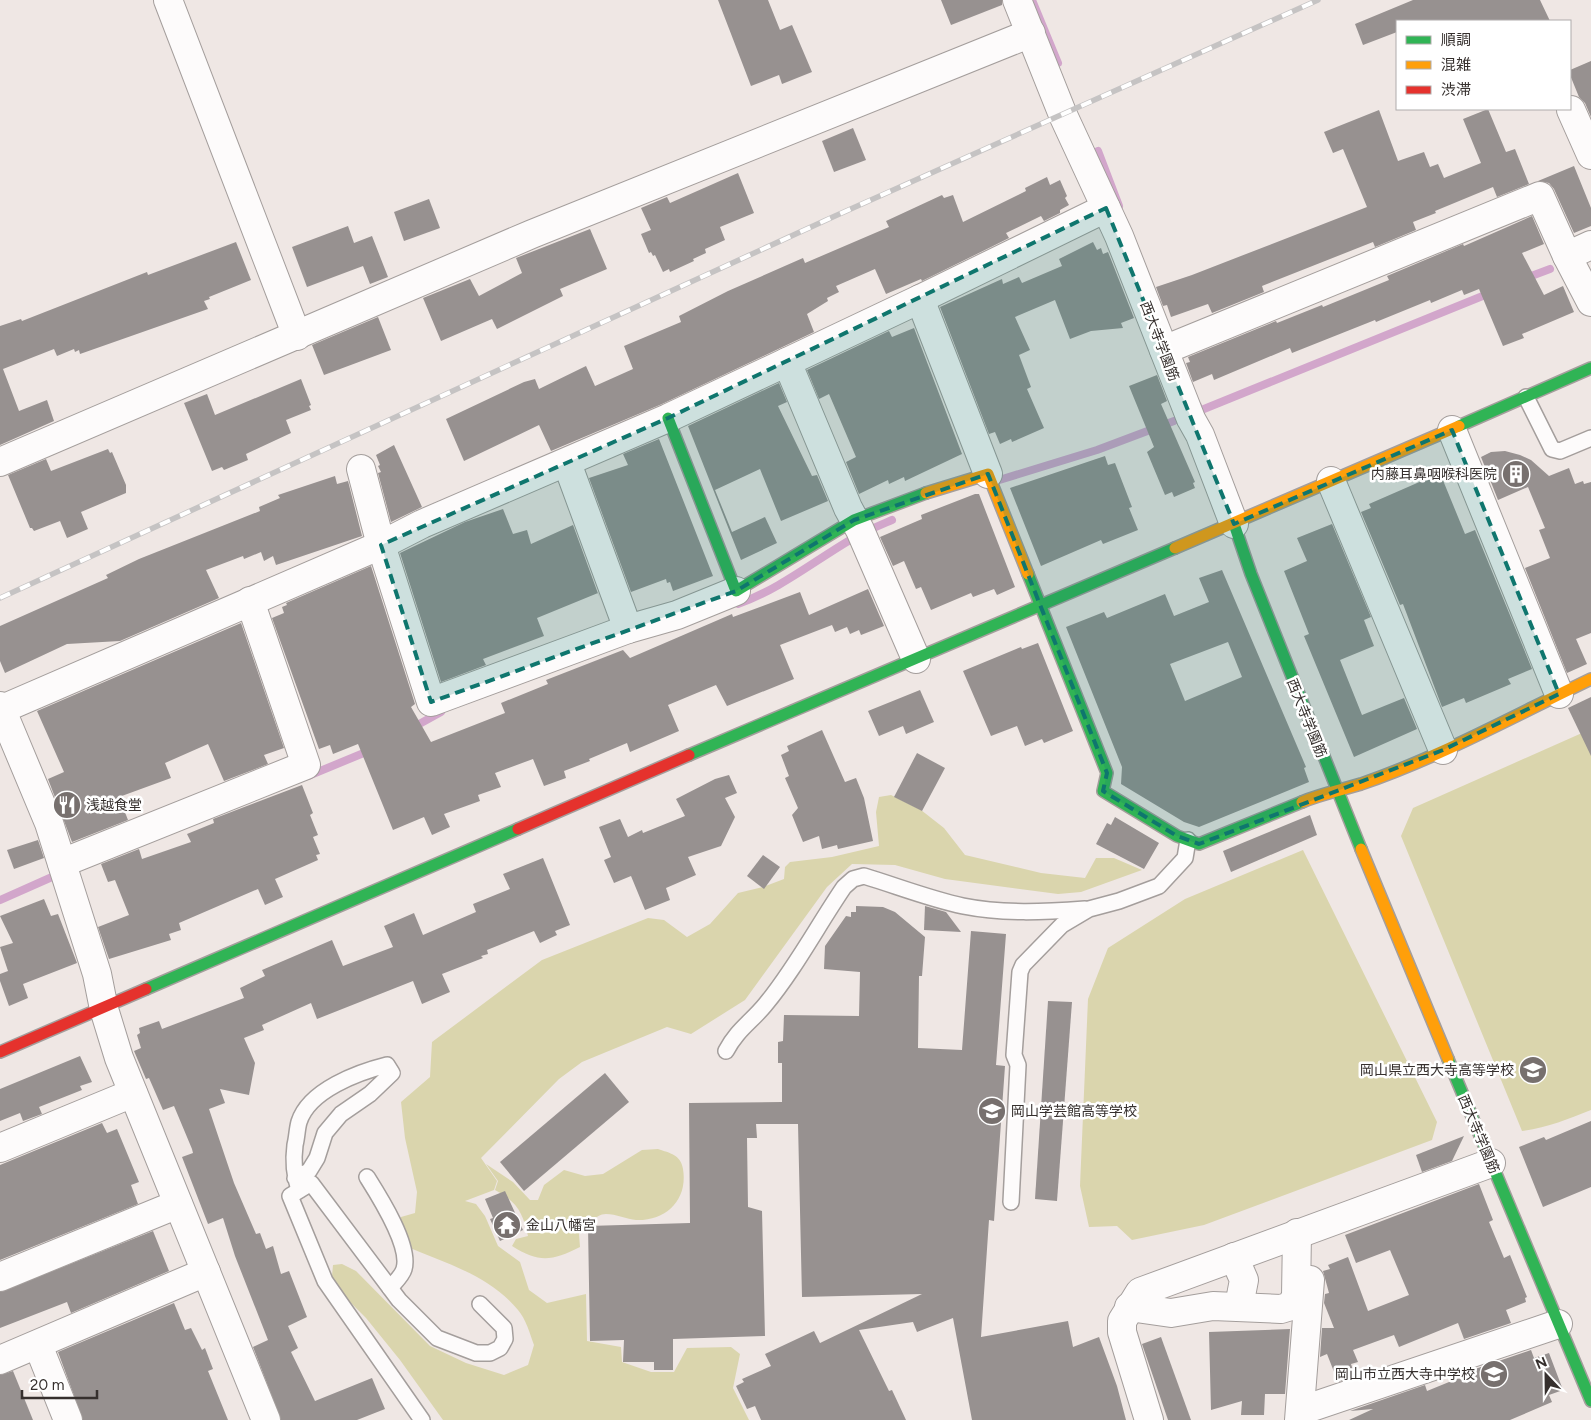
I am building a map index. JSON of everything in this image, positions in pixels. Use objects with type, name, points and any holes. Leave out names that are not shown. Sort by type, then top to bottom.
[{"type":"street","points":[[168,0],[297,336]]},
{"type":"street","name":"西大寺学園筋","points":[[1017,0],[1064,114],[1106,208],[1191,419],[1200,435],[1234,524],[1250,574],[1336,789],[1591,1401]]},
{"type":"street","points":[[0,462],[532,234],[1031,33]]},
{"type":"street","points":[[1572,110],[1591,155]]},
{"type":"street","points":[[1164,350],[1540,196],[1566,256],[1591,302]]},
{"type":"street","points":[[266,1420],[119,1058],[104,1008],[97,974],[49,823],[1,709],[382,545],[422,524],[668,418],[920,299],[1106,208]]},
{"type":"street","points":[[1566,256],[1591,245]]},
{"type":"street","points":[[920,299],[1107,773],[1103,790],[1177,836],[1199,844],[1336,789],[1360,784],[1443,750],[1591,678]]},
{"type":"street","points":[[788,362],[916,659]]},
{"type":"street","points":[[0,1052],[1040,604],[1234,524],[1591,368]]},
{"type":"street","points":[[668,418],[736,591]]},
{"type":"street","points":[[1452,430],[1560,694]]},
{"type":"street","points":[[567,463],[628,630]]},
{"type":"street","points":[[361,469],[382,545],[432,702],[628,630],[678,615],[736,591],[950,484],[991,481]]},
{"type":"street","points":[[1331,481],[1443,750]]},
{"type":"street","points":[[62,863],[306,765],[250,601]]},
{"type":"street","points":[[0,1148],[133,1093]]},
{"type":"street","points":[[1149,1420],[1122,1332],[1122,1321],[1140,1292],[1491,1163]]},
{"type":"street","points":[[0,1277],[178,1204]]},
{"type":"street","points":[[1129,1307],[1172,1313],[1201,1306],[1281,1309],[1291,1306],[1296,1296],[1305,1230]]},
{"type":"street","points":[[1305,1230],[1309,1302],[1301,1378],[1300,1416],[1558,1324]]},
{"type":"street","points":[[1234,1256],[1244,1280],[1239,1306]]},
{"type":"street","points":[[0,1360],[206,1272]]},
{"type":"street","points":[[38,1345],[68,1420]]},
{"type":"lane","points":[[1526,397],[1552,449],[1560,451],[1591,438]]},
{"type":"lane","points":[[726,1051],[733,1037],[764,1005],[844,887],[853,879],[864,876],[963,906],[1007,911],[1040,912],[1089,909],[1119,901],[1159,886],[1185,858],[1188,840]]},
{"type":"lane","points":[[1011,1202],[1018,1065],[1014,1055],[1020,972],[1023,965],[1062,925],[1089,909]]},
{"type":"lane","points":[[297,1184],[294,1152],[299,1120],[314,1100],[332,1087],[360,1072],[387,1065],[392,1073],[370,1094],[340,1114],[326,1134],[310,1171],[297,1184],[290,1196],[325,1281],[422,1420]]},
{"type":"lane","points":[[367,1177],[394,1221],[404,1256],[404,1269],[390,1288]]},
{"type":"lane","points":[[297,1184],[311,1183],[390,1288],[437,1338],[476,1353],[490,1353],[500,1348],[505,1338],[504,1328],[480,1304]]},
{"type":"highlighted area","points":[[1106,208],[1234,524],[1452,430],[1559,694],[1443,750],[1199,844],[1177,836],[1103,791],[1107,773],[988,474],[854,520],[736,591],[431,702],[381,545],[668,418]]},
{"type":"shaded area","name":"岡山県立西大寺高等学校","points":[[1591,729],[1591,1110],[1566,1120],[1522,1131],[1401,836],[1413,808]]},
{"type":"shaded area","points":[[891,795],[921,810],[944,828],[965,855],[1041,873],[1085,878],[1096,858],[1114,858],[1142,870],[1081,892],[1058,894],[945,879],[895,865],[852,864],[827,887],[745,1000],[691,1034],[667,1027],[582,1062],[559,1079],[481,1158],[497,1181],[494,1190],[465,1201],[476,1204],[485,1216],[498,1246],[520,1262],[529,1290],[547,1303],[586,1294],[587,1341],[621,1347],[622,1362],[651,1372],[674,1372],[687,1348],[731,1347],[740,1354],[733,1388],[749,1420],[443,1420],[400,1360],[366,1318],[340,1292],[332,1276],[333,1265],[342,1264],[356,1271],[430,1346],[466,1363],[504,1375],[528,1365],[534,1345],[523,1318],[506,1298],[479,1278],[403,1245],[400,1228],[401,1217],[415,1213],[417,1192],[405,1138],[401,1102],[430,1077],[432,1042],[542,960],[648,918],[664,920],[687,937],[710,924],[738,893],[763,887],[784,879],[785,867],[790,862],[832,857],[879,846],[876,812],[879,797]]},
{"type":"shaded area","points":[[1303,850],[1437,1122],[1432,1140],[1204,1225],[1132,1240],[1117,1226],[1089,1227],[1080,1186],[1088,999],[1108,948],[1185,899]]},
{"type":"shaded area","points":[[658,1149],[671,1153],[680,1161],[683,1169],[684,1180],[682,1190],[673,1206],[666,1212],[657,1217],[636,1220],[606,1214],[598,1216],[579,1234],[580,1247],[553,1257],[546,1258],[530,1255],[512,1246],[516,1239],[528,1236],[524,1220],[518,1208],[508,1198],[495,1190],[498,1181],[486,1164],[513,1182],[530,1200],[538,1200],[544,1185],[564,1170],[585,1176],[603,1174],[642,1150]]},
{"type":"building","points":[[718,0],[768,0],[780,30],[792,25],[812,72],[782,84],[779,75],[751,86]]},
{"type":"building","points":[[941,0],[1002,0],[1002,5],[951,25]]},
{"type":"building","points":[[1413,0],[1540,0],[1550,20],[1396,20],[1396,32],[1363,45],[1355,24]]},
{"type":"building","points":[[1591,61],[1591,117],[1585,103],[1579,97],[1571,77],[1571,70]]},
{"type":"building","points":[[1379,110],[1398,161],[1424,152],[1430,167],[1438,164],[1444,178],[1481,163],[1463,119],[1488,110],[1506,152],[1515,149],[1529,184],[1497,197],[1493,187],[1413,222],[1416,230],[1375,247],[1373,242],[1262,286],[1264,292],[1212,313],[1208,304],[1171,317],[1167,305],[1163,306],[1156,287],[1192,275],[1367,207],[1343,149],[1333,153],[1324,132]]},
{"type":"building","points":[[853,128],[866,160],[834,172],[822,141]]},
{"type":"building","points":[[1574,166],[1591,208],[1591,226],[1574,233],[1554,189],[1549,183],[1538,181]]},
{"type":"building","points":[[738,173],[754,213],[720,227],[725,240],[705,249],[706,253],[693,259],[694,261],[670,272],[669,269],[663,272],[655,255],[653,256],[651,252],[649,253],[641,234],[651,230],[641,208],[667,197],[670,203]]},
{"type":"building","points":[[1047,177],[1050,185],[1060,180],[1067,196],[1065,198],[1069,205],[1060,210],[1060,213],[1044,221],[1041,216],[1006,233],[1009,238],[922,281],[921,279],[886,294],[875,269],[836,286],[839,292],[827,298],[828,301],[807,314],[814,332],[662,404],[551,451],[539,425],[464,461],[446,419],[524,382],[535,379],[539,389],[586,366],[595,386],[633,369],[624,346],[681,322],[679,316],[728,291],[803,258],[805,263],[889,227],[886,221],[942,195],[944,198],[953,195],[963,222],[1026,191],[1025,188]]},
{"type":"building","points":[[429,199],[440,228],[404,241],[394,212]]},
{"type":"building","points":[[1532,216],[1544,244],[1522,253],[1544,295],[1563,286],[1574,312],[1522,334],[1524,338],[1503,346],[1479,289],[1464,295],[1462,290],[1431,303],[1430,300],[1376,322],[1375,320],[1292,353],[1290,348],[1214,380],[1212,374],[1193,382],[1186,363],[1190,362],[1188,357],[1276,321],[1277,323],[1322,305],[1323,307],[1389,280],[1387,276],[1463,244],[1464,246]]},
{"type":"building","points":[[348,226],[354,243],[372,236],[388,277],[370,284],[363,266],[307,287],[292,247]]},
{"type":"building","points":[[590,229],[607,269],[560,289],[563,296],[497,329],[492,319],[441,341],[423,298],[470,279],[479,296],[522,273],[516,258]]},
{"type":"building","points":[[236,242],[251,280],[209,297],[210,299],[204,301],[208,309],[80,354],[79,350],[75,352],[74,349],[57,356],[54,349],[3,369],[19,411],[47,400],[54,421],[0,445],[0,326],[21,319],[22,321],[147,272],[148,275]]},
{"type":"building","points":[[1093,242],[1097,250],[1101,248],[1103,254],[1108,252],[1134,318],[1121,323],[1123,328],[1091,331],[1070,339],[1055,300],[1015,317],[1030,350],[1019,355],[1031,387],[1027,389],[1044,428],[1012,442],[1011,439],[1000,444],[995,432],[989,434],[940,307],[1002,279],[1003,284],[1019,277],[1022,283],[1062,266],[1059,259]]},
{"type":"building","points":[[378,317],[391,350],[324,375],[312,345]]},
{"type":"building","points":[[914,328],[962,454],[905,481],[904,477],[889,484],[888,480],[859,494],[846,462],[856,457],[829,394],[819,399],[807,370],[889,331],[892,337]]},
{"type":"building","points":[[1157,375],[1167,401],[1161,404],[1195,482],[1193,483],[1195,488],[1174,497],[1172,492],[1165,495],[1147,452],[1154,447],[1129,386]]},
{"type":"building","points":[[301,379],[311,405],[309,406],[311,410],[286,420],[291,433],[246,454],[248,460],[224,470],[222,467],[212,471],[184,403],[207,394],[215,415]]},
{"type":"building","points":[[779,383],[787,402],[778,406],[812,476],[817,475],[828,501],[781,521],[760,469],[715,490],[732,532],[765,517],[777,543],[741,560],[688,426]]},
{"type":"building","points":[[659,439],[713,576],[673,591],[670,582],[667,583],[666,579],[631,592],[589,478],[628,465],[623,454]]},
{"type":"building","points":[[394,445],[422,507],[391,522],[378,473],[381,472],[376,455]]},
{"type":"building","points":[[108,449],[110,453],[112,452],[126,485],[126,493],[81,512],[88,529],[67,538],[60,521],[34,531],[30,528],[8,475],[46,459],[51,471]]},
{"type":"building","points":[[1505,451],[1531,460],[1549,476],[1569,468],[1575,484],[1583,481],[1584,484],[1591,482],[1591,633],[1576,639],[1587,664],[1567,673],[1525,568],[1550,558],[1539,530],[1545,528],[1528,487],[1498,500],[1481,457],[1491,452]]},
{"type":"building","points":[[1105,456],[1108,465],[1115,463],[1132,507],[1129,508],[1138,530],[1103,544],[1101,540],[1041,566],[1010,488]]},
{"type":"building","points":[[1440,473],[1465,534],[1475,530],[1532,669],[1508,679],[1511,684],[1466,703],[1464,698],[1442,707],[1403,604],[1400,605],[1361,512],[1371,508],[1369,504]]},
{"type":"building","points":[[335,476],[337,484],[348,481],[362,536],[276,565],[273,556],[264,561],[261,552],[244,559],[243,556],[206,570],[219,598],[120,641],[67,644],[5,673],[0,661],[0,626],[108,578],[106,575],[139,559],[260,511],[259,507],[280,498],[278,495]]},
{"type":"building","points":[[979,494],[1015,587],[997,595],[994,589],[973,597],[971,593],[931,610],[921,587],[916,589],[904,561],[893,566],[880,537],[922,519],[921,515]]},
{"type":"building","points":[[503,509],[513,534],[527,530],[531,544],[573,525],[598,593],[537,618],[544,636],[483,659],[486,665],[441,682],[400,553],[465,522]]},
{"type":"building","points":[[1332,524],[1371,617],[1364,620],[1374,646],[1340,660],[1362,715],[1404,698],[1417,729],[1354,757],[1304,636],[1309,634],[1284,571],[1307,561],[1297,538]]},
{"type":"building","points":[[371,566],[415,704],[411,707],[431,742],[505,713],[501,703],[548,684],[546,680],[623,650],[630,658],[732,614],[733,617],[800,592],[809,615],[868,589],[884,626],[861,635],[859,630],[850,634],[847,627],[835,632],[832,625],[780,645],[794,679],[727,706],[716,685],[668,705],[679,731],[630,752],[627,743],[564,771],[566,778],[544,786],[533,759],[495,773],[501,787],[478,795],[480,801],[444,814],[450,827],[432,835],[424,817],[393,830],[358,744],[333,754],[330,745],[319,749],[272,618],[284,613],[282,607],[287,605],[286,603]]},
{"type":"building","points":[[1222,570],[1306,767],[1304,768],[1309,782],[1199,827],[1184,822],[1121,784],[1122,767],[1066,627],[1104,612],[1107,618],[1165,594],[1174,616],[1209,602],[1199,578]],"holes":[[[1228,642],[1242,677],[1185,701],[1170,664]]]},
{"type":"building","points":[[241,623],[284,748],[264,755],[268,764],[224,781],[208,744],[165,763],[171,778],[119,797],[128,820],[72,842],[48,779],[64,772],[37,711]]},
{"type":"building","points":[[1038,643],[1073,731],[1044,743],[1042,739],[1025,746],[1017,726],[991,736],[963,671],[1021,647],[1022,649]]},
{"type":"building","points":[[920,690],[934,722],[906,734],[903,726],[879,736],[868,711]]},
{"type":"building","points":[[1591,697],[1591,756],[1568,708]]},
{"type":"building","points":[[822,730],[845,782],[856,778],[864,798],[873,841],[838,849],[837,845],[822,849],[819,836],[803,842],[792,815],[798,808],[785,778],[789,776],[781,755],[789,751],[787,746]]},
{"type":"building","points":[[917,753],[945,768],[922,811],[894,797]]},
{"type":"building","points":[[729,775],[737,793],[725,798],[735,817],[721,846],[688,857],[696,875],[666,888],[670,900],[645,910],[631,876],[614,883],[604,860],[611,857],[599,827],[620,819],[628,837],[642,830],[643,833],[685,816],[676,799],[715,779]]},
{"type":"building","points":[[302,785],[313,813],[310,815],[318,835],[313,837],[320,854],[316,855],[318,860],[275,879],[283,897],[265,905],[258,889],[179,923],[181,930],[169,934],[171,940],[109,959],[98,927],[129,915],[115,880],[108,882],[101,864],[139,849],[142,859],[191,842],[187,834],[214,823],[213,819]]},
{"type":"building","points":[[1310,815],[1317,835],[1231,872],[1223,851]]},
{"type":"building","points":[[1115,817],[1159,843],[1144,869],[1096,844],[1107,823],[1111,825]]},
{"type":"building","points":[[38,840],[44,858],[14,869],[7,850]]},
{"type":"building","points":[[763,855],[780,867],[764,889],[747,876]]},
{"type":"building","points":[[543,858],[570,925],[555,931],[557,935],[540,943],[534,931],[487,950],[488,954],[481,956],[483,958],[442,974],[450,992],[422,1004],[413,981],[317,1019],[311,1003],[262,1025],[264,1030],[244,1038],[255,1063],[249,1095],[220,1089],[225,1103],[209,1109],[234,1183],[256,1234],[260,1233],[266,1249],[273,1246],[281,1274],[289,1271],[307,1317],[288,1326],[298,1348],[291,1352],[315,1401],[372,1378],[385,1409],[357,1420],[281,1420],[253,1347],[268,1340],[235,1256],[223,1218],[208,1224],[182,1157],[193,1153],[174,1106],[163,1110],[149,1078],[146,1079],[134,1051],[141,1048],[137,1035],[140,1033],[139,1028],[159,1021],[162,1029],[244,998],[240,988],[265,976],[262,970],[332,940],[343,966],[393,947],[384,926],[414,913],[423,935],[476,912],[473,904],[510,889],[503,874]]},
{"type":"building","points":[[44,899],[51,916],[58,914],[77,963],[23,984],[28,998],[9,1006],[0,981],[0,974],[8,971],[0,947],[13,943],[0,916]]},
{"type":"building","points":[[856,906],[883,907],[895,912],[925,937],[922,976],[919,976],[918,1048],[962,1050],[971,931],[1006,934],[996,1065],[1005,1066],[994,1221],[989,1220],[981,1337],[1068,1321],[1073,1347],[1099,1337],[1117,1386],[1126,1420],[972,1420],[953,1318],[917,1332],[913,1322],[859,1330],[889,1391],[892,1390],[906,1420],[761,1420],[755,1406],[747,1409],[736,1386],[744,1382],[742,1379],[771,1366],[765,1354],[814,1331],[820,1343],[922,1294],[802,1297],[798,1124],[756,1124],[757,1138],[747,1138],[748,1207],[762,1211],[765,1336],[673,1339],[673,1370],[654,1370],[654,1362],[623,1362],[624,1340],[590,1341],[588,1226],[690,1223],[689,1103],[782,1102],[782,1063],[778,1063],[778,1042],[783,1041],[784,1015],[859,1016],[860,972],[824,969],[825,946],[846,916],[851,917],[851,912],[856,912]]},
{"type":"building","points":[[925,906],[946,912],[961,932],[924,930]]},
{"type":"building","points":[[1048,1001],[1072,1002],[1057,1201],[1035,1199]]},
{"type":"building","points":[[80,1056],[92,1082],[80,1086],[82,1090],[39,1107],[42,1114],[23,1121],[20,1113],[0,1121],[0,1089]]},
{"type":"building","points":[[605,1073],[629,1102],[524,1191],[500,1162]]},
{"type":"building","points":[[1591,1121],[1591,1187],[1543,1207],[1519,1147],[1544,1137],[1546,1140]]},
{"type":"building","points":[[102,1123],[107,1133],[117,1129],[139,1182],[131,1185],[138,1204],[0,1260],[0,1165]]},
{"type":"building","points":[[1464,1136],[1452,1161],[1422,1172],[1416,1155]]},
{"type":"building","points":[[1479,1184],[1493,1220],[1489,1222],[1504,1258],[1510,1255],[1527,1297],[1525,1298],[1526,1302],[1506,1310],[1511,1323],[1464,1339],[1458,1323],[1399,1347],[1394,1335],[1353,1350],[1358,1362],[1351,1364],[1355,1376],[1338,1382],[1327,1354],[1320,1357],[1322,1328],[1334,1328],[1324,1303],[1325,1294],[1329,1293],[1323,1271],[1330,1269],[1328,1265],[1348,1257],[1368,1311],[1409,1295],[1390,1250],[1356,1263],[1345,1235]]},
{"type":"building","name":"金山八幡宮","points":[[505,1191],[523,1230],[500,1241],[490,1219],[493,1218],[485,1199]]},
{"type":"building","points":[[153,1231],[169,1271],[71,1313],[67,1302],[0,1328],[0,1292]]},
{"type":"building","points":[[174,1303],[185,1330],[191,1328],[202,1350],[205,1348],[213,1369],[208,1371],[228,1420],[83,1420],[58,1352]]},
{"type":"building","points":[[1290,1329],[1285,1394],[1265,1394],[1264,1415],[1241,1415],[1242,1401],[1211,1410],[1209,1332]]},
{"type":"building","points":[[1161,1337],[1191,1420],[1168,1420],[1142,1344]]},
{"type":"building","name":"岡山市立西大寺中学校","points":[[1531,1350],[1534,1358],[1549,1353],[1563,1390],[1549,1395],[1552,1402],[1510,1420],[1349,1420],[1373,1409],[1350,1411],[1425,1385],[1427,1391],[1476,1371],[1475,1369]]},
{"type":"building","points":[[13,1371],[33,1420],[0,1420],[0,1375]]},
{"type":"waterway","points":[[1032,0],[1058,63]]},
{"type":"waterway","points":[[1098,151],[1119,206]]},
{"type":"waterway","points":[[1526,278],[1550,269]]},
{"type":"waterway","points":[[1198,406],[1199,411],[1490,293]]},
{"type":"waterway","points":[[996,481],[1097,450],[1174,421]]},
{"type":"waterway","points":[[738,604],[781,583],[855,537],[892,520]]},
{"type":"waterway","points":[[412,728],[441,712]]},
{"type":"waterway","points":[[308,776],[371,750]]},
{"type":"waterway","points":[[0,900],[52,877]]},
{"type":"railway","points":[[0,598],[835,216],[1318,0]]},
{"type":"traffic: fast","points":[[1459,426],[1591,368]]},
{"type":"traffic: fast","points":[[668,418],[736,591],[854,520],[926,493]]},
{"type":"traffic: fast","points":[[1234,524],[1251,574],[1361,849]]},
{"type":"traffic: fast","points":[[689,755],[1175,548]]},
{"type":"traffic: fast","points":[[1028,574],[1107,773],[1103,791],[1177,836],[1199,844],[1302,802]]},
{"type":"traffic: fast","points":[[146,989],[518,829]]},
{"type":"traffic: fast","points":[[1448,1059],[1591,1401]]},
{"type":"traffic: slow","points":[[1175,548],[1459,426]]},
{"type":"traffic: slow","points":[[926,493],[988,474],[1028,574]]},
{"type":"traffic: slow","points":[[1302,802],[1361,784],[1420,761],[1478,735],[1591,679]]},
{"type":"traffic: slow","points":[[1361,849],[1448,1059]]},
{"type":"traffic: jam","points":[[518,829],[689,755]]},
{"type":"traffic: jam","points":[[0,1052],[146,989]]},
{"type":"place","name":"内藤耳鼻咽喉科医院","points":[[1516,474]]},
{"type":"place","name":"浅越食堂","points":[[67,805]]},
{"type":"place","name":"岡山県立西大寺高等学校","points":[[1533,1070]]},
{"type":"place","name":"岡山学芸館高等学校","points":[[992,1111]]},
{"type":"place","name":"金山八幡宮","points":[[507,1225]]},
{"type":"place","name":"岡山市立西大寺中学校","points":[[1494,1374]]}]
